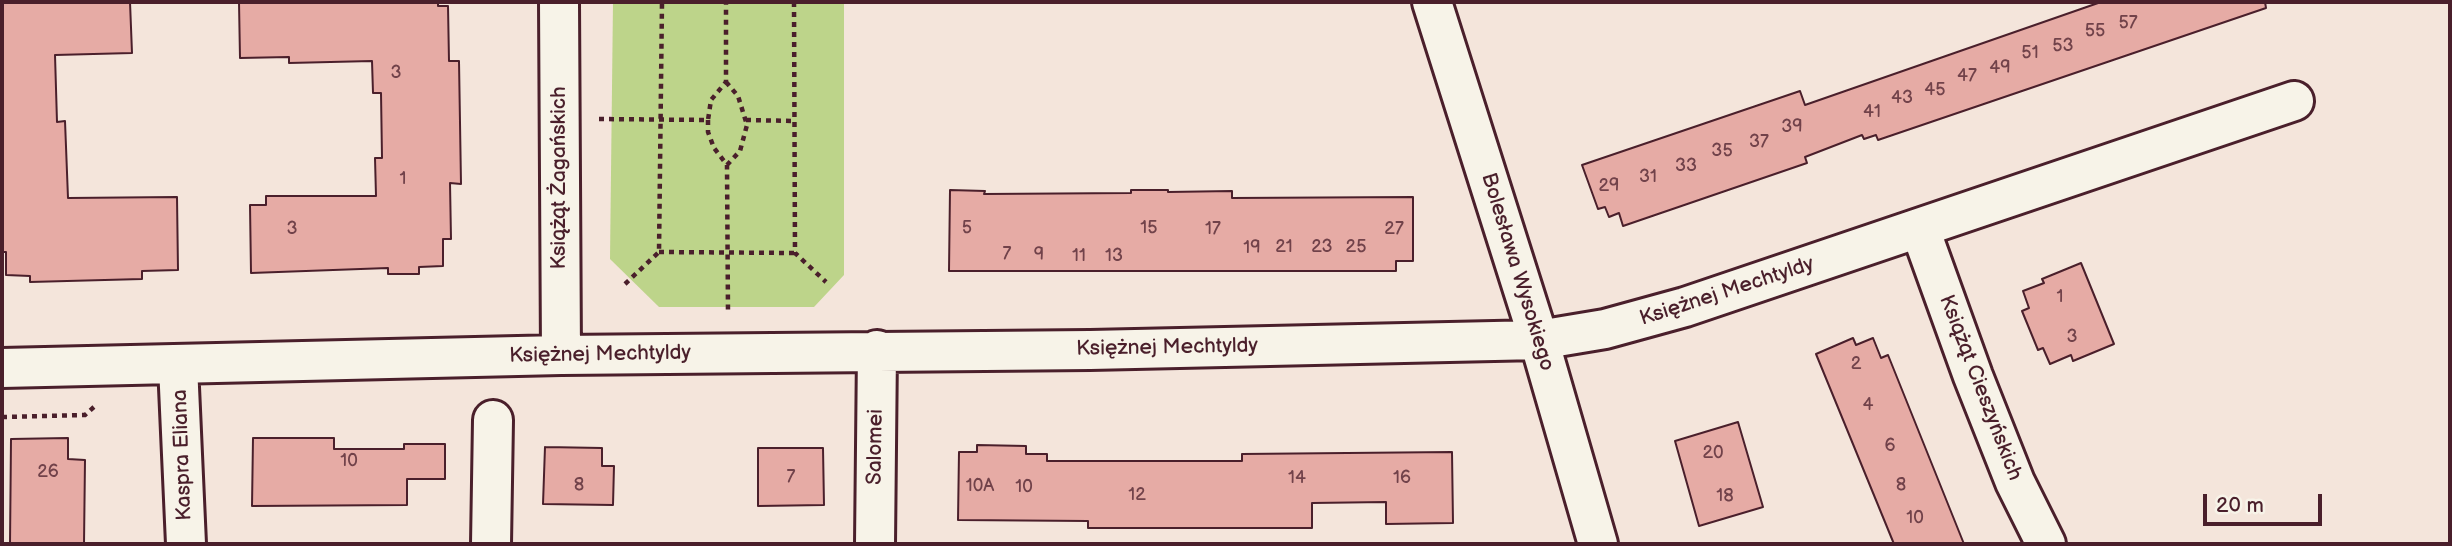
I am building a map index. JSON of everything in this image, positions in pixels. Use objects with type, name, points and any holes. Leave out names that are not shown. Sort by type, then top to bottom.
[{"type":"street","name":"Książąt Żagańskich","points":[[559,2],[561,355]]},
{"type":"street","name":"Bolesława Wysokiego","points":[[1432,2],[1539,340],[1598,544]]},
{"type":"street","name":"Księżnej Mechtyldy","points":[[2,368],[561,355],[1103,350],[1539,340],[1605,329],[1685,307],[2294,101]]},
{"type":"street","name":"Książąt Cieszyńskich","points":[[1920,229],[2010,470],[2046,544]]},
{"type":"street","name":"Salomei","points":[[874,544],[877,350]]},
{"type":"street","name":"Kaspra Eliana","points":[[178,365],[186,544]]},
{"type":"street","points":[[491,544],[493,420]]},
{"type":"path","points":[[659,252],[662,2]]},
{"type":"path","points":[[726,2],[726,82],[711,100],[708,120],[714,148],[727,165],[728,324]]},
{"type":"path","points":[[794,2],[795,253]]},
{"type":"path","points":[[726,82],[738,96],[747,125],[740,151],[727,165]]},
{"type":"path","points":[[598,120],[708,120]]},
{"type":"path","points":[[746,120],[795,121]]},
{"type":"path","points":[[625,284],[659,252],[795,253],[826,282]]},
{"type":"green space","points":[[613,2],[844,2],[844,275],[814,307],[659,307],[610,259]]},
{"type":"building","points":[[2,2],[130,2],[132,53],[55,55],[57,122],[65,121],[68,198],[177,197],[178,270],[142,271],[142,279],[30,282],[30,276],[6,275],[6,252],[2,252]]},
{"type":"building","points":[[239,2],[438,2],[438,6],[448,6],[449,61],[459,61],[461,184],[450,183],[451,239],[443,239],[443,266],[419,267],[419,274],[388,274],[388,268],[251,273],[250,205],[266,205],[266,196],[376,196],[375,158],[382,158],[381,93],[373,93],[372,61],[289,63],[289,57],[240,58]]},
{"type":"building","points":[[2101,2],[2265,2],[2266,8],[1878,140],[1876,135],[1864,139],[1862,135],[1805,157],[1807,163],[1623,226],[1619,213],[1609,217],[1605,207],[1598,209],[1582,165],[1800,91],[1805,105]]},
{"type":"building","points":[[950,190],[985,191],[984,194],[1131,193],[1131,190],[1232,191],[1232,198],[1413,197],[1413,261],[1396,261],[1396,271],[949,271]]},
{"type":"building","points":[[2081,263],[2114,344],[2073,361],[2071,355],[2050,364],[2043,348],[2038,350],[2022,311],[2029,308],[2023,291],[2044,283],[2042,279]]},
{"type":"building","points":[[1853,338],[1856,345],[1873,338],[1881,358],[1888,355],[1964,544],[1894,544],[1816,354]]},
{"type":"building","points":[[1738,422],[1763,507],[1699,526],[1675,441]]},
{"type":"building","points":[[68,438],[68,459],[85,460],[84,544],[10,544],[11,439]]},
{"type":"building","points":[[253,438],[334,438],[334,449],[404,449],[404,444],[445,444],[445,479],[407,479],[407,505],[252,506]]},
{"type":"building","points":[[977,445],[1026,446],[1026,454],[1047,454],[1047,461],[1242,461],[1242,454],[1452,452],[1453,523],[1386,524],[1386,502],[1312,503],[1312,528],[1088,528],[1088,521],[958,520],[959,452],[977,452]]},
{"type":"building","points":[[545,447],[602,448],[602,466],[614,466],[613,505],[543,504]]},
{"type":"building","points":[[758,448],[823,448],[824,505],[758,506]]}]
